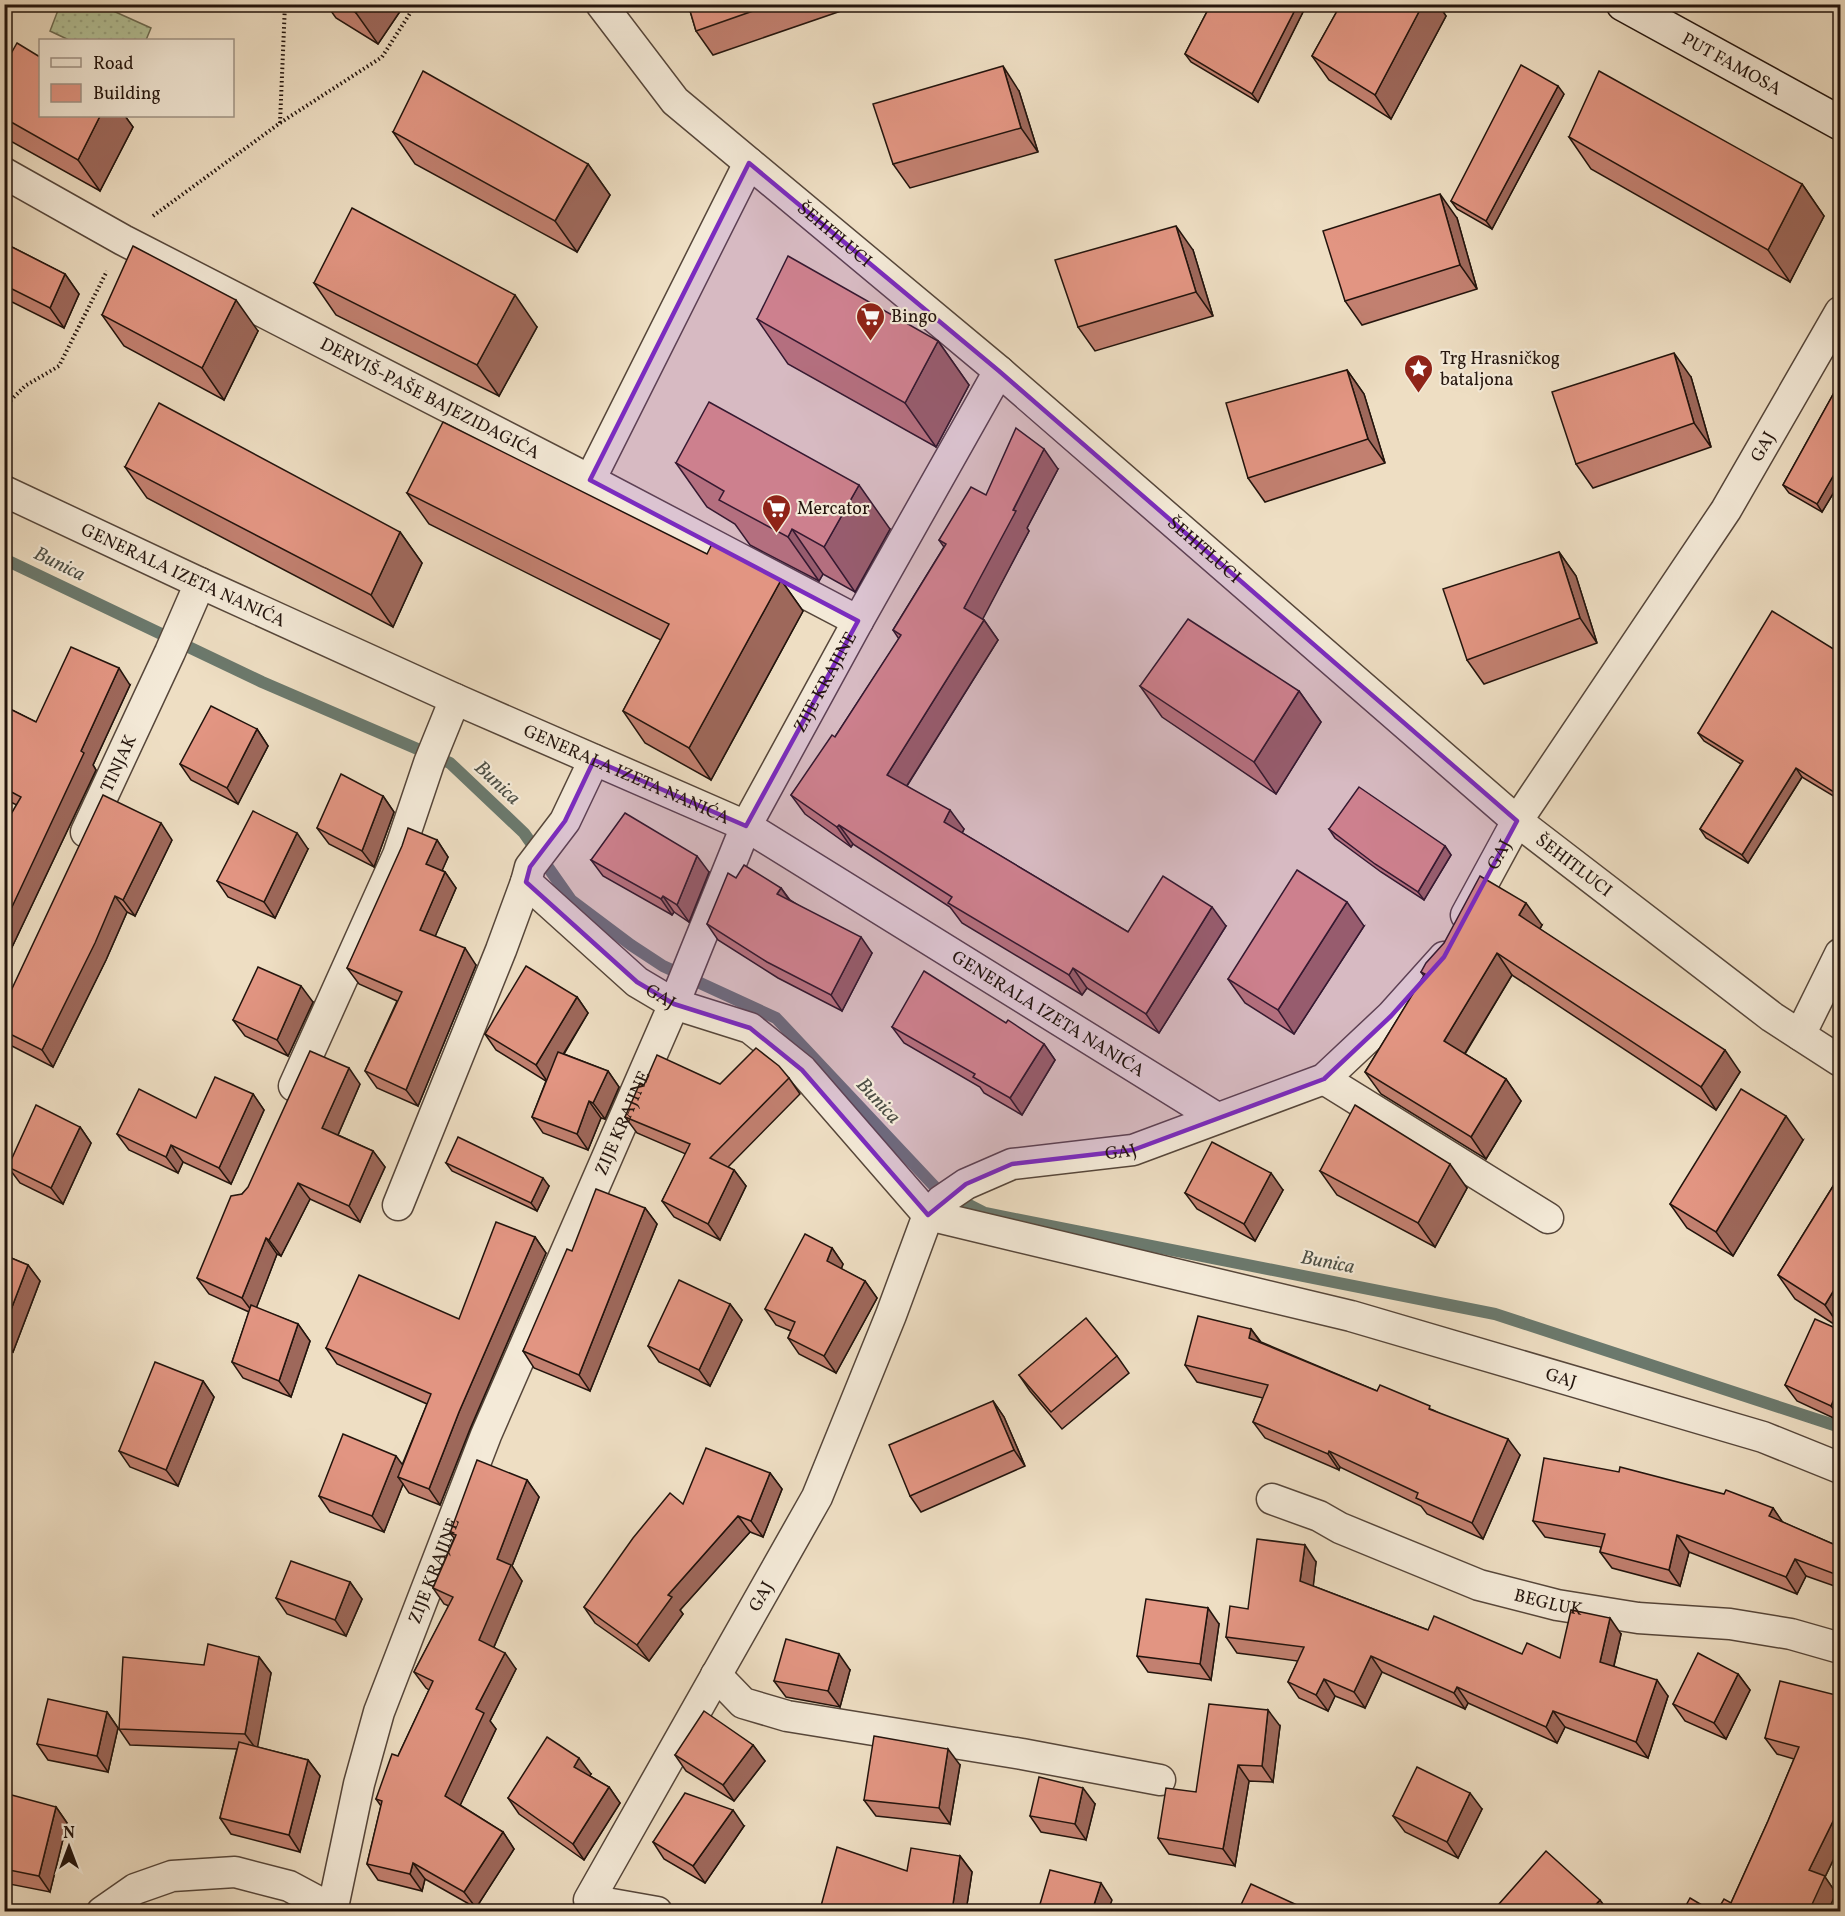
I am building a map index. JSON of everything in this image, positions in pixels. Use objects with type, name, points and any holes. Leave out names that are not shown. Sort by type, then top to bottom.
[{"type":"main road","name":"PUT FAMOSA","points":[[1623,4],[1840,123]]},
{"type":"street","name":"ŠEHITLUCI","points":[[601,4],[675,101],[999,371],[1517,821],[1772,1017],[1840,1061]]},
{"type":"street","points":[[590,480],[749,163]]},
{"type":"street","name":"DERVIŠ-PAŠE BAJEZIDAGIĆA","points":[[4,173],[123,240],[590,480],[858,621]]},
{"type":"street","name":"GAJ","points":[[657,1911],[589,1900],[817,1497],[935,1208],[966,1185],[1012,1164],[1133,1150],[1324,1079],[1392,1016],[1444,957],[1517,821],[1726,510],[1840,312]]},
{"type":"street","name":"ZIJE KRAJINE","points":[[332,1910],[359,1784],[379,1712],[486,1435],[677,997],[746,826],[999,371]]},
{"type":"street","name":"GENERALA IZETA NANIĆA","points":[[4,491],[455,699],[746,826],[1217,1118]]},
{"type":"street","name":"TINJAK","points":[[75,856],[200,583]]},
{"type":"street","points":[[283,1111],[398,855],[455,699]]},
{"type":"street","points":[[398,1205],[501,950],[528,874],[565,821],[594,760]]},
{"type":"street","name":"GAJ","points":[[528,874],[637,982],[750,1028],[802,1070],[935,1208],[1351,1316],[1763,1437],[1840,1468]]},
{"type":"street","points":[[1800,1035],[1840,954]]},
{"type":"street","points":[[1324,1079],[1548,1218]]},
{"type":"street","name":"BEGLUK","points":[[1272,1499],[1319,1516],[1340,1528],[1479,1586],[1557,1605],[1638,1618],[1740,1626],[1791,1634],[1840,1648]]},
{"type":"street","points":[[716,1676],[743,1702],[787,1716],[1022,1754],[1160,1780]]},
{"type":"street","points":[[102,1911],[135,1889],[172,1876],[235,1872],[289,1886],[332,1910]]},
{"type":"path","points":[[280,123],[285,4]]},
{"type":"path","points":[[4,407],[25,386],[59,366],[123,240],[280,123],[382,57],[416,4]]},
{"type":"highlighted area","points":[[749,163],[999,371],[1517,821],[1444,957],[1391,1016],[1324,1079],[1133,1150],[1012,1164],[966,1184],[928,1215],[802,1070],[750,1028],[674,1004],[637,982],[526,882],[530,867],[565,821],[594,760],[746,826],[858,621],[590,480]]},
{"type":"green space","points":[[60,5],[100,5],[151,28],[146,39],[67,39],[50,31]]},
{"type":"building","points":[[343,4],[361,4],[356,13]]},
{"type":"building","points":[[688,4],[773,4],[696,31]]},
{"type":"building","points":[[1211,4],[1298,4],[1252,94],[1185,54]]},
{"type":"building","points":[[1341,4],[1423,4],[1375,95],[1312,56]]},
{"type":"building","points":[[17,43],[39,56],[39,117],[100,117],[78,160],[4,118],[4,66]]},
{"type":"building","points":[[1521,65],[1558,86],[1486,221],[1451,201]]},
{"type":"building","points":[[1003,66],[1021,128],[893,164],[873,104]]},
{"type":"building","points":[[423,71],[588,164],[555,221],[393,132]]},
{"type":"building","points":[[1599,71],[1802,184],[1768,250],[1569,137]]},
{"type":"building","points":[[1440,194],[1460,265],[1345,301],[1323,231]]},
{"type":"building","points":[[352,208],[515,295],[477,365],[314,283]]},
{"type":"building","points":[[1176,226],[1196,292],[1078,327],[1055,260]]},
{"type":"building","points":[[4,243],[65,274],[50,308],[4,285]]},
{"type":"building","points":[[133,246],[236,300],[202,368],[102,315]]},
{"type":"building","points":[[788,256],[938,341],[905,403],[757,319]]},
{"type":"building","points":[[1674,353],[1694,423],[1576,464],[1552,392]]},
{"type":"building","points":[[1347,370],[1368,439],[1248,478],[1226,403]]},
{"type":"building","points":[[1840,382],[1840,464],[1817,504],[1783,485]]},
{"type":"building","points":[[709,402],[859,485],[824,547],[792,529],[788,537],[719,500],[724,491],[676,463]]},
{"type":"building","points":[[159,403],[400,532],[371,595],[125,467]]},
{"type":"building","points":[[443,422],[707,554],[712,544],[781,580],[689,748],[623,711],[669,624],[407,493]]},
{"type":"building","points":[[1016,428],[1044,449],[1013,510],[1016,511],[964,608],[984,620],[887,775],[950,810],[944,822],[1128,932],[1163,876],[1212,907],[1146,1014],[1073,968],[1069,975],[948,903],[952,897],[839,825],[837,827],[791,795],[832,735],[835,737],[901,635],[893,630],[946,544],[939,540],[971,487],[986,495]]},
{"type":"building","points":[[1559,552],[1580,618],[1467,660],[1443,589]]},
{"type":"building","points":[[1772,611],[1840,653],[1840,796],[1796,768],[1742,855],[1700,829],[1743,761],[1698,733]]},
{"type":"building","points":[[1188,619],[1299,691],[1254,762],[1140,686]]},
{"type":"building","points":[[71,647],[119,668],[81,751],[84,753],[4,924],[4,826],[21,797],[4,788],[4,706],[36,722]]},
{"type":"building","points":[[211,706],[257,729],[227,788],[180,764]]},
{"type":"building","points":[[341,774],[383,796],[362,851],[317,828]]},
{"type":"building","points":[[1359,787],[1445,846],[1418,892],[1375,864],[1329,829]]},
{"type":"building","points":[[103,795],[161,823],[123,900],[115,896],[95,943],[42,1050],[4,1031],[4,1002]]},
{"type":"building","points":[[253,811],[297,833],[264,902],[217,881]]},
{"type":"building","points":[[625,813],[697,856],[677,905],[663,896],[661,899],[591,860]]},
{"type":"building","points":[[408,828],[437,840],[426,864],[445,872],[420,930],[465,948],[406,1090],[365,1071],[402,992],[347,968]]},
{"type":"building","points":[[744,865],[781,888],[777,894],[861,937],[831,995],[767,962],[707,924],[728,873],[736,878]]},
{"type":"building","points":[[1297,870],[1347,902],[1278,1010],[1228,979]]},
{"type":"building","points":[[1480,876],[1526,903],[1519,915],[1725,1050],[1701,1087],[1497,953],[1444,1041],[1506,1079],[1471,1137],[1365,1072],[1425,974],[1421,972],[1426,963],[1444,943]]},
{"type":"building","points":[[526,966],[577,997],[536,1065],[485,1034]]},
{"type":"building","points":[[258,967],[301,986],[277,1040],[233,1020]]},
{"type":"building","points":[[924,971],[1006,1023],[1008,1020],[1044,1044],[1010,1098],[973,1077],[975,1074],[892,1027]]},
{"type":"building","points":[[756,1048],[779,1066],[789,1078],[710,1158],[734,1170],[708,1224],[662,1201],[690,1144],[625,1117],[640,1083],[644,1085],[657,1055],[720,1084]]},
{"type":"building","points":[[310,1051],[349,1068],[322,1128],[373,1151],[349,1206],[298,1183],[269,1240],[266,1238],[242,1298],[197,1278],[231,1196],[242,1194],[248,1187]]},
{"type":"building","points":[[558,1052],[608,1071],[593,1103],[589,1101],[577,1134],[532,1117]]},
{"type":"building","points":[[215,1077],[253,1094],[219,1168],[171,1145],[166,1157],[117,1134],[139,1089],[196,1118]]},
{"type":"building","points":[[1741,1089],[1786,1116],[1716,1232],[1670,1204]]},
{"type":"building","points":[[36,1105],[80,1127],[51,1188],[8,1167]]},
{"type":"building","points":[[1355,1105],[1450,1164],[1418,1223],[1320,1171]]},
{"type":"building","points":[[458,1137],[543,1178],[531,1203],[446,1163]]},
{"type":"building","points":[[1212,1142],[1271,1173],[1244,1224],[1185,1193]]},
{"type":"building","points":[[1840,1175],[1840,1280],[1825,1305],[1778,1275]]},
{"type":"building","points":[[596,1189],[645,1208],[579,1375],[523,1351],[567,1249],[572,1251]]},
{"type":"building","points":[[496,1222],[535,1237],[459,1412],[429,1489],[398,1477],[431,1394],[326,1348],[359,1275],[459,1319]]},
{"type":"building","points":[[805,1234],[832,1248],[827,1261],[865,1281],[824,1356],[788,1338],[795,1322],[765,1309]]},
{"type":"building","points":[[4,1255],[28,1265],[4,1328]]},
{"type":"building","points":[[679,1280],[730,1304],[699,1370],[648,1346]]},
{"type":"building","points":[[251,1305],[298,1324],[279,1381],[232,1362]]},
{"type":"building","points":[[1198,1316],[1251,1329],[1249,1338],[1377,1391],[1380,1385],[1430,1406],[1429,1409],[1508,1439],[1472,1523],[1416,1498],[1418,1493],[1329,1451],[1328,1454],[1253,1422],[1268,1385],[1185,1365]]},
{"type":"building","points":[[1086,1318],[1117,1356],[1051,1412],[1019,1375]]},
{"type":"building","points":[[1815,1319],[1840,1330],[1840,1385],[1831,1406],[1785,1385]]},
{"type":"building","points":[[155,1362],[203,1381],[166,1470],[119,1451]]},
{"type":"building","points":[[993,1401],[1014,1450],[910,1496],[889,1445]]},
{"type":"building","points":[[343,1434],[396,1456],[372,1516],[319,1496]]},
{"type":"building","points":[[706,1448],[770,1473],[751,1521],[738,1516],[668,1595],[672,1597],[637,1645],[584,1607],[633,1538],[670,1493],[683,1504]]},
{"type":"building","points":[[1544,1458],[1619,1472],[1620,1467],[1724,1494],[1726,1490],[1773,1508],[1769,1516],[1840,1547],[1840,1576],[1795,1559],[1786,1577],[1677,1535],[1669,1570],[1600,1552],[1605,1534],[1533,1521]]},
{"type":"building","points":[[477,1460],[527,1480],[497,1559],[511,1565],[479,1640],[505,1653],[476,1709],[484,1713],[445,1796],[503,1832],[464,1892],[413,1863],[410,1874],[367,1864],[382,1801],[376,1799],[392,1754],[398,1756],[433,1681],[414,1672],[453,1597],[433,1588],[456,1535],[450,1533]]},
{"type":"building","points":[[1257,1539],[1305,1545],[1300,1581],[1428,1630],[1434,1616],[1522,1654],[1527,1643],[1560,1658],[1571,1610],[1610,1618],[1600,1662],[1657,1680],[1636,1742],[1553,1711],[1546,1727],[1457,1687],[1454,1693],[1371,1656],[1354,1692],[1324,1679],[1316,1695],[1288,1682],[1304,1647],[1226,1637],[1230,1606],[1248,1609]]},
{"type":"building","points":[[291,1561],[350,1582],[335,1620],[276,1598]]},
{"type":"building","points":[[1146,1599],[1208,1608],[1200,1664],[1137,1656]]},
{"type":"building","points":[[786,1639],[839,1654],[828,1691],[774,1681]]},
{"type":"building","points":[[208,1644],[259,1657],[245,1734],[119,1729],[123,1657],[204,1665]]},
{"type":"building","points":[[1698,1653],[1738,1674],[1714,1723],[1673,1704]]},
{"type":"building","points":[[1780,1681],[1840,1696],[1840,1782],[1838,1791],[1840,1792],[1840,1807],[1809,1870],[1825,1876],[1809,1911],[1717,1911],[1724,1899],[1731,1903],[1799,1747],[1765,1738]]},
{"type":"building","points":[[48,1699],[107,1712],[97,1756],[37,1744]]},
{"type":"building","points":[[1209,1704],[1268,1710],[1262,1766],[1238,1765],[1223,1849],[1158,1838],[1166,1788],[1196,1792]]},
{"type":"building","points":[[704,1711],[753,1745],[723,1785],[675,1755]]},
{"type":"building","points":[[874,1736],[948,1749],[939,1808],[864,1800]]},
{"type":"building","points":[[547,1737],[579,1758],[574,1767],[609,1787],[573,1844],[508,1798]]},
{"type":"building","points":[[239,1742],[308,1760],[289,1835],[220,1818]]},
{"type":"building","points":[[1417,1767],[1470,1793],[1447,1842],[1393,1816]]},
{"type":"building","points":[[1039,1777],[1083,1788],[1075,1824],[1030,1816]]},
{"type":"building","points":[[685,1793],[733,1810],[693,1866],[653,1842]]},
{"type":"building","points":[[8,1794],[56,1807],[39,1876],[4,1869],[4,1808]]},
{"type":"building","points":[[837,1847],[907,1871],[911,1848],[960,1856],[952,1911],[841,1911],[821,1906]]},
{"type":"building","points":[[1546,1851],[1600,1900],[1590,1911],[1508,1911],[1499,1904]]},
{"type":"building","points":[[1050,1870],[1101,1883],[1092,1911],[1038,1911]]},
{"type":"building","points":[[1251,1884],[1310,1911],[1238,1911]]},
{"type":"building","points":[[1690,1898],[1712,1911],[1683,1911]]},
{"type":"waterway","name":"Bunica","points":[[4,559],[262,682],[450,763],[524,833],[571,900],[663,966],[776,1018],[936,1188],[985,1213],[1495,1314],[1840,1427]]},
{"type":"place","name":"Bingo","points":[[870,342]]},
{"type":"place","name":"Trg Hrasničkog bataljona","points":[[1419,394]]},
{"type":"place","name":"Mercator","points":[[776,534]]}]
